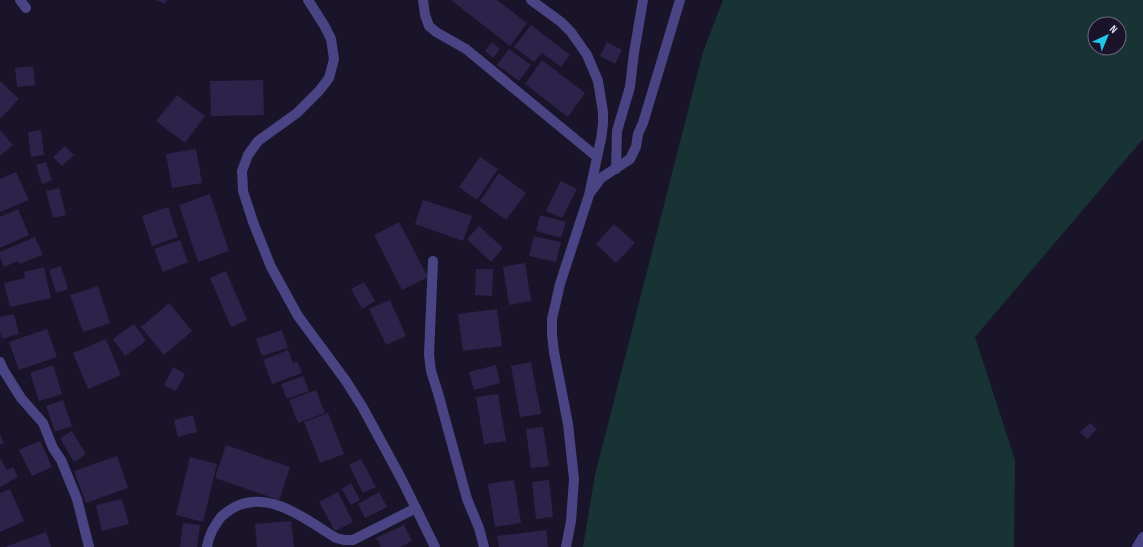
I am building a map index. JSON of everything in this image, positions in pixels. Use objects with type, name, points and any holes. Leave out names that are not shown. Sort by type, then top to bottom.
[{"type":"street","points":[[308,0],[324,24],[331,39],[334,59],[329,78],[319,91],[297,113],[258,141],[248,155],[242,171],[243,191],[252,222],[271,267],[298,316],[364,408],[435,547]]},
{"type":"street","points":[[423,0],[425,15],[429,26],[436,32],[466,49],[597,156]]},
{"type":"street","points":[[531,0],[561,22],[571,32],[587,55],[594,70],[602,98],[603,118],[601,139],[588,195],[560,284],[552,319],[554,352],[568,424],[574,479],[571,521],[566,547]]},
{"type":"street","points":[[616,169],[617,131],[630,87],[643,0]]},
{"type":"street","points":[[588,195],[601,178],[630,159],[636,147],[638,134],[643,123],[680,0]]},
{"type":"street","points":[[433,261],[429,356],[431,371],[467,499],[479,528],[484,547]]},
{"type":"street","points":[[0,362],[21,398],[43,423],[53,448],[61,460],[77,499],[89,547]]},
{"type":"street","points":[[207,547],[212,529],[225,513],[248,501],[261,502],[286,508],[336,538],[344,540],[353,540],[416,508]]},
{"type":"street","points":[[1137,547],[1143,537]]},
{"type":"green space","points":[[723,0],[1143,0],[1143,139],[975,337],[1015,460],[1014,547],[583,547],[595,475],[703,52]]},
{"type":"building","points":[[156,0],[167,0],[165,4]]},
{"type":"building","points":[[451,0],[497,0],[527,23],[510,46]]},
{"type":"building","points":[[531,25],[570,55],[561,67],[542,53],[534,62],[514,47]]},
{"type":"building","points":[[492,42],[500,49],[493,58],[485,51]]},
{"type":"building","points":[[607,42],[622,50],[615,64],[600,56]]},
{"type":"building","points":[[509,49],[531,65],[519,81],[497,65]]},
{"type":"building","points":[[542,60],[585,93],[568,117],[525,84]]},
{"type":"building","points":[[33,66],[35,85],[17,87],[15,68]]},
{"type":"building","points":[[263,80],[264,115],[211,116],[210,81]]},
{"type":"building","points":[[0,81],[19,99],[0,119]]},
{"type":"building","points":[[177,95],[205,116],[185,143],[156,121]]},
{"type":"building","points":[[41,130],[44,155],[31,157],[28,132]]},
{"type":"building","points":[[1,131],[13,145],[0,156],[0,132]]},
{"type":"building","points":[[65,146],[74,155],[62,166],[53,157]]},
{"type":"building","points":[[196,149],[202,183],[172,188],[166,154]]},
{"type":"building","points":[[480,157],[498,169],[477,200],[459,187]]},
{"type":"building","points":[[46,162],[52,180],[42,184],[36,165]]},
{"type":"building","points":[[16,172],[29,200],[0,212],[0,179]]},
{"type":"building","points":[[499,173],[526,193],[506,220],[480,201]]},
{"type":"building","points":[[561,181],[577,189],[562,218],[546,211]]},
{"type":"building","points":[[59,188],[66,215],[53,218],[46,191]]},
{"type":"building","points":[[210,194],[229,251],[198,262],[179,205]]},
{"type":"building","points":[[423,200],[472,216],[463,241],[415,224]]},
{"type":"building","points":[[168,207],[178,237],[152,246],[142,216]]},
{"type":"building","points":[[18,209],[29,235],[0,248],[0,217]]},
{"type":"building","points":[[540,215],[566,222],[561,238],[536,231]]},
{"type":"building","points":[[399,222],[428,277],[402,290],[374,235]]},
{"type":"building","points":[[614,224],[635,243],[616,263],[596,244]]},
{"type":"building","points":[[479,226],[503,248],[491,262],[467,239]]},
{"type":"building","points":[[534,236],[561,242],[556,262],[529,256]]},
{"type":"building","points":[[35,237],[43,255],[19,264],[18,261],[4,267],[0,257],[0,252]]},
{"type":"building","points":[[180,240],[188,262],[163,272],[154,249]]},
{"type":"building","points":[[525,263],[531,301],[509,305],[503,267]]},
{"type":"building","points":[[61,266],[68,289],[56,293],[49,270]]},
{"type":"building","points":[[44,267],[51,298],[10,307],[4,283],[25,278],[24,272]]},
{"type":"building","points":[[476,269],[493,269],[492,296],[475,295]]},
{"type":"building","points":[[226,271],[247,320],[231,327],[210,278]]},
{"type":"building","points":[[364,282],[375,301],[362,309],[351,289]]},
{"type":"building","points":[[98,286],[110,323],[83,332],[70,295]]},
{"type":"building","points":[[390,300],[406,336],[386,345],[369,309]]},
{"type":"building","points":[[169,303],[192,331],[164,355],[141,327]]},
{"type":"building","points":[[497,309],[502,346],[463,351],[458,314]]},
{"type":"building","points":[[14,314],[19,334],[2,339],[0,332],[0,317]]},
{"type":"building","points":[[134,324],[146,341],[125,356],[113,339]]},
{"type":"building","points":[[47,329],[57,357],[19,370],[9,342]]},
{"type":"building","points":[[282,330],[288,348],[262,356],[256,339]]},
{"type":"building","points":[[106,339],[121,375],[88,389],[73,353]]},
{"type":"building","points":[[288,350],[293,363],[298,362],[302,373],[272,384],[263,360]]},
{"type":"building","points":[[531,362],[541,414],[520,417],[511,366]]},
{"type":"building","points":[[53,365],[62,394],[39,401],[30,373]]},
{"type":"building","points":[[496,365],[500,383],[474,390],[469,372]]},
{"type":"building","points":[[173,367],[185,374],[176,391],[164,385]]},
{"type":"building","points":[[303,376],[309,391],[287,399],[281,384]]},
{"type":"building","points":[[316,390],[325,413],[298,423],[289,400]]},
{"type":"building","points":[[498,394],[506,441],[484,444],[476,397]]},
{"type":"building","points":[[63,400],[72,426],[55,432],[46,406]]},
{"type":"building","points":[[328,413],[344,454],[320,463],[304,422]]},
{"type":"building","points":[[193,415],[197,432],[178,437],[174,420]]},
{"type":"building","points":[[1090,423],[1097,429],[1087,439],[1080,432]]},
{"type":"building","points":[[543,427],[549,466],[531,468],[526,429]]},
{"type":"building","points":[[72,431],[86,454],[74,462],[60,438]]},
{"type":"building","points":[[0,435],[4,443],[0,445]]},
{"type":"building","points":[[40,441],[52,467],[32,476],[19,450]]},
{"type":"building","points":[[226,445],[290,467],[279,500],[215,478]]},
{"type":"building","points":[[117,456],[128,488],[86,503],[74,471]]},
{"type":"building","points":[[190,457],[217,464],[203,522],[176,515]]},
{"type":"building","points":[[0,458],[7,470],[13,467],[18,477],[0,487]]},
{"type":"building","points":[[361,459],[376,487],[363,493],[349,465]]},
{"type":"building","points":[[514,480],[521,523],[495,527],[488,484]]},
{"type":"building","points":[[549,480],[553,517],[536,519],[532,482]]},
{"type":"building","points":[[351,483],[360,500],[351,505],[342,489]]},
{"type":"building","points":[[10,489],[24,521],[0,532],[0,493]]},
{"type":"building","points":[[338,492],[353,522],[335,531],[319,502]]},
{"type":"building","points":[[379,492],[387,507],[365,518],[358,504]]},
{"type":"building","points":[[122,499],[129,524],[102,531],[96,505]]},
{"type":"building","points":[[291,521],[294,547],[257,547],[255,524]]},
{"type":"building","points":[[183,523],[200,525],[197,547],[180,547]]},
{"type":"building","points":[[404,525],[412,541],[400,547],[381,547],[376,538]]},
{"type":"building","points":[[546,530],[548,547],[499,547],[497,536]]},
{"type":"building","points":[[46,532],[51,547],[5,547]]}]
